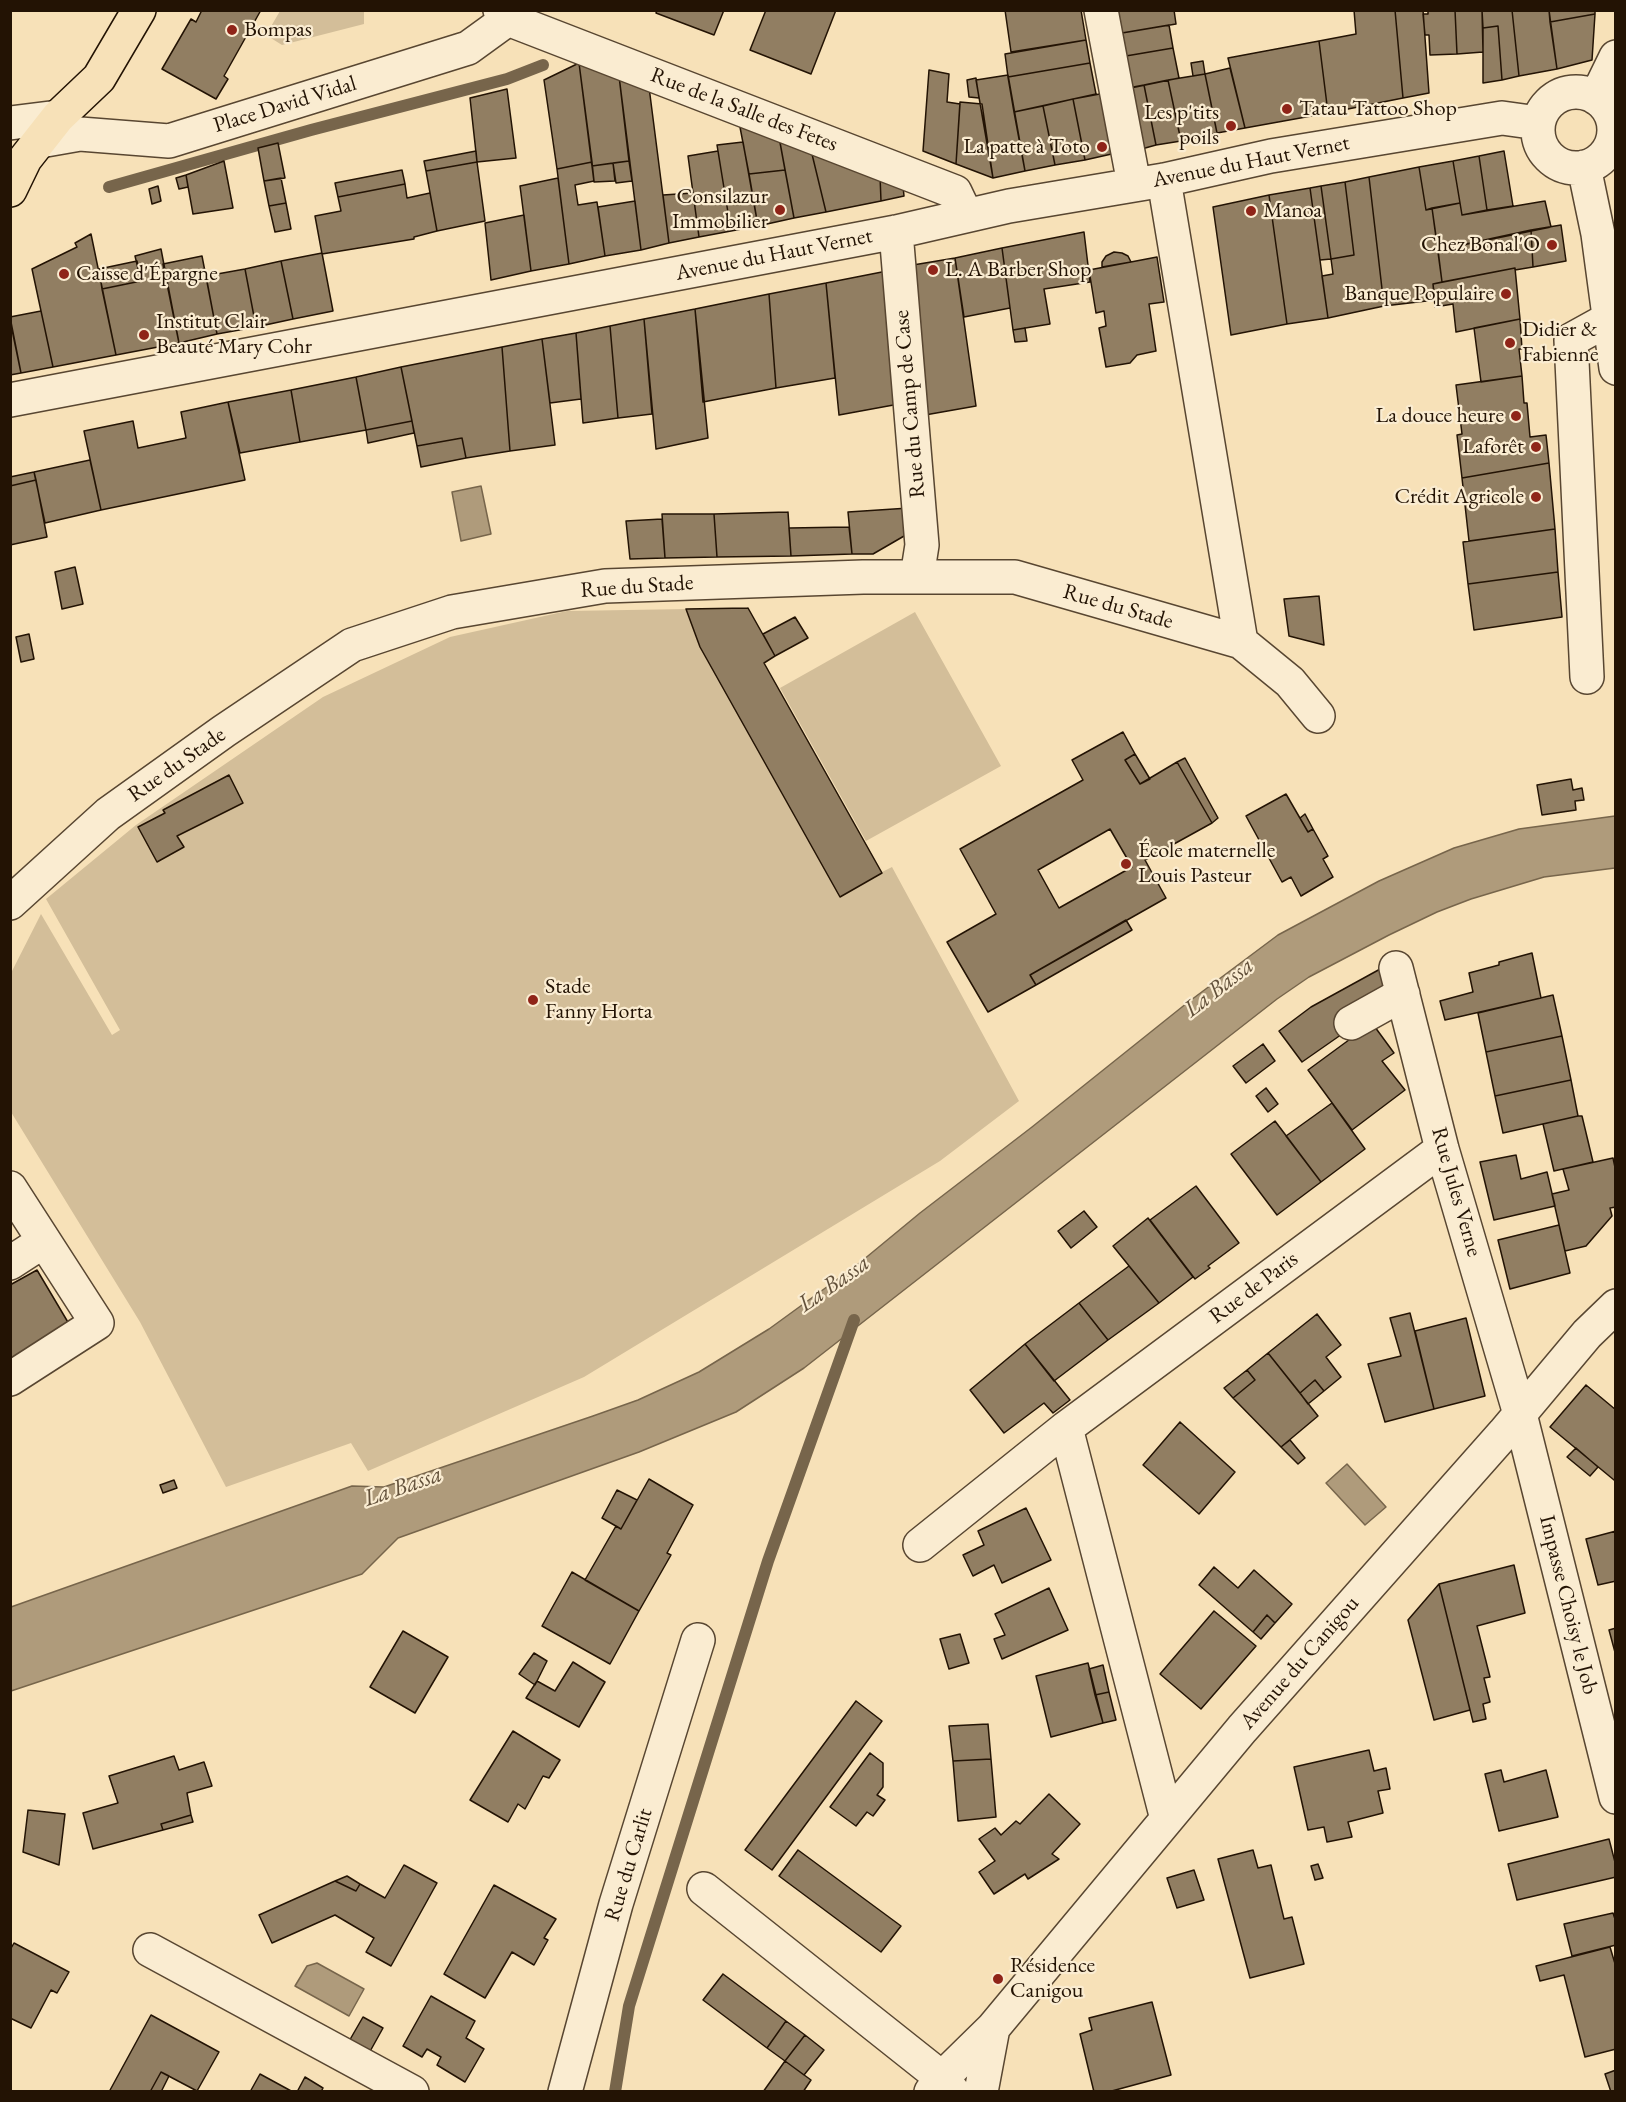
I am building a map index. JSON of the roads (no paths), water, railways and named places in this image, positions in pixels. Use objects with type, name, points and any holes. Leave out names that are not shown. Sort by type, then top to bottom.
[{"type":"main road","points":[[10,190],[29,148],[99,78],[139,10]]},
{"type":"street","points":[[1101,10],[1149,182],[1241,642]]},
{"type":"street","name":"Place David Vidal","points":[[10,123],[29,148],[80,135],[169,141],[468,48],[507,13]]},
{"type":"street","name":"Rue de la Salle des Fetes","points":[[507,13],[955,192],[966,215]]},
{"type":"street","points":[[1616,57],[1606,94],[1614,136],[1602,157],[1598,234],[1616,368]]},
{"type":"street","points":[[1602,157],[1569,167],[1555,162],[1544,152],[1538,138],[1538,123],[1543,109],[1554,98],[1568,92],[1606,94]]},
{"type":"street","name":"Avenue du Haut Vernet","points":[[10,400],[896,232],[966,215],[1149,182],[1271,156],[1502,118],[1538,123]]},
{"type":"street","name":"Rue du Camp de Case","points":[[896,232],[922,545],[917,577]]},
{"type":"street","points":[[1587,677],[1571,340],[1608,319]]},
{"type":"street","name":"Rue du Stade","points":[[10,903],[108,814],[224,731],[352,645],[452,612],[604,586],[917,577],[1015,577],[1241,642],[1290,682],[1318,716]]},
{"type":"street","name":"Rue Jules Verne","points":[[1351,1023],[1399,981],[1442,1149],[1520,1414]]},
{"type":"street","name":"Rue de Paris","points":[[920,1545],[1066,1428],[1442,1149]]},
{"type":"street","points":[[10,1188],[97,1323],[10,1379]]},
{"type":"street","points":[[10,1263],[44,1241]]},
{"type":"street","name":"Avenue du Canigou","points":[[942,2087],[1242,1729],[1520,1414],[1587,1334],[1616,1306]]},
{"type":"street","name":"Impasse Choisy le Job","points":[[1520,1414],[1616,1797]]},
{"type":"street","points":[[1066,1428],[1167,1819]]},
{"type":"street","name":"Rue du Carlit","points":[[565,2091],[616,1904],[698,1640]]},
{"type":"street","points":[[704,1889],[942,2087]]},
{"type":"street","points":[[150,1950],[412,2091]]},
{"type":"street","name":"Avenue du Canigou","points":[[981,2091],[993,2028]]},
{"type":"water","points":[[481,486],[491,534],[461,541],[452,492]]},
{"type":"water","name":"La Bassa","points":[[1615,816],[1615,868],[1544,877],[1471,899],[1389,935],[1309,977],[1277,999],[804,1368],[736,1412],[639,1452],[398,1538],[362,1574],[11,1691],[11,1607],[352,1486],[384,1487],[593,1416],[638,1400],[699,1372],[769,1329],[857,1265],[1187,1003],[1278,935],[1379,881],[1454,848],[1519,829]]},
{"type":"water","points":[[1347,1464],[1386,1507],[1365,1525],[1326,1483]]},
{"type":"water","points":[[317,1963],[364,1989],[349,2016],[295,1986],[307,1966]]},
{"type":"waterway","points":[[109,187],[311,130],[507,79],[543,65]]},
{"type":"waterway","points":[[615,2092],[629,2006],[768,1561],[854,1320]]},
{"type":"place","name":"Bompas","points":[[232,30]]},
{"type":"place","name":"Tatau Tattoo Shop","points":[[1287,109]]},
{"type":"place","name":"Les p'tits poils","points":[[1231,126]]},
{"type":"place","name":"La patte à Toto","points":[[1102,147]]},
{"type":"place","name":"Consilazur Immobilier","points":[[780,210]]},
{"type":"place","name":"Manoa","points":[[1251,211]]},
{"type":"place","name":"Chez Bonal'O","points":[[1552,245]]},
{"type":"place","name":"L. A Barber Shop","points":[[933,270]]},
{"type":"place","name":"Caisse d'Épargne","points":[[64,274]]},
{"type":"place","name":"Banque Populaire","points":[[1506,294]]},
{"type":"place","name":"Institut Clair Beauté Mary Cohr","points":[[144,335]]},
{"type":"place","name":"Didier & Fabienne","points":[[1510,343]]},
{"type":"place","name":"La douce heure","points":[[1516,416]]},
{"type":"place","name":"Laforêt","points":[[1536,447]]},
{"type":"place","name":"Crédit Agricole","points":[[1536,497]]},
{"type":"place","name":"École maternelle Louis Pasteur","points":[[1126,864]]},
{"type":"place","name":"Stade Fanny Horta","points":[[533,1000]]},
{"type":"place","name":"Résidence Canigou","points":[[998,1979]]}]
